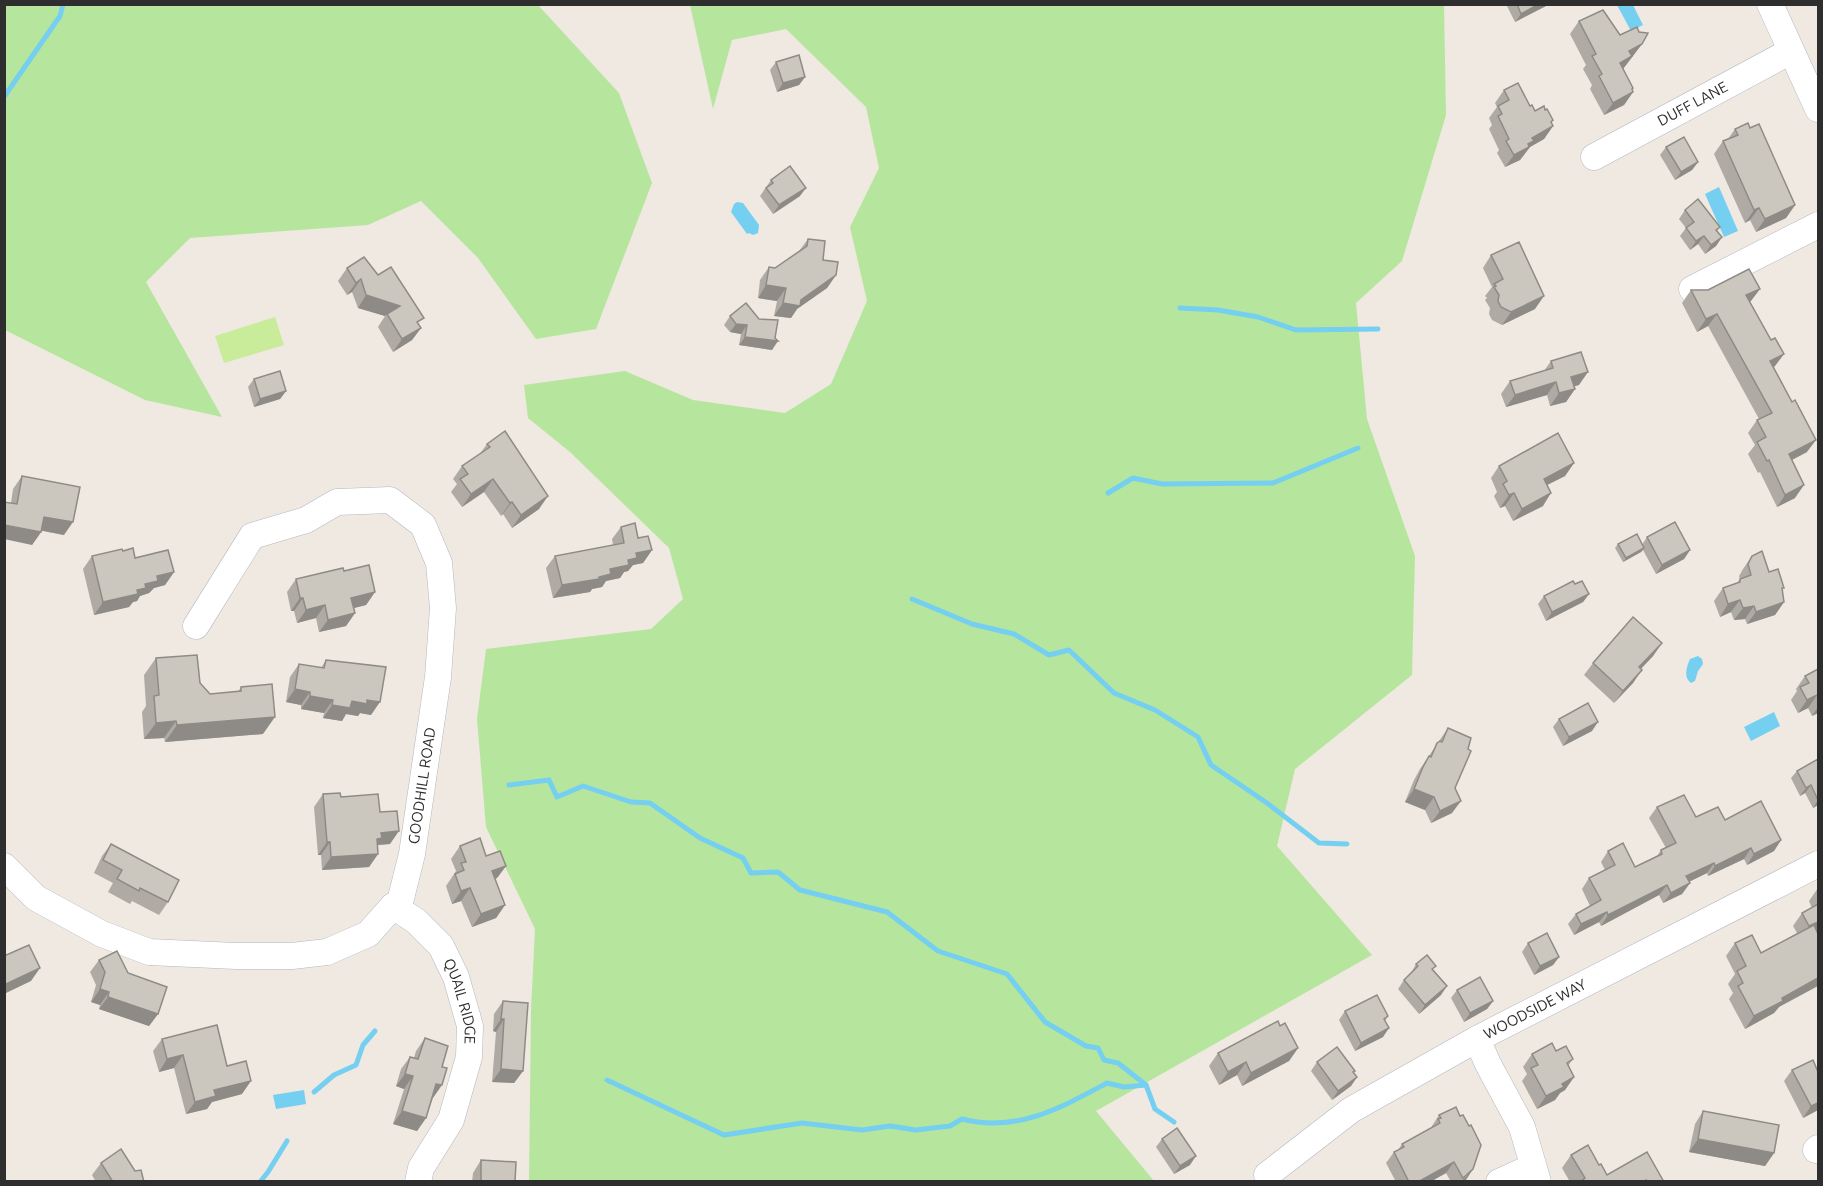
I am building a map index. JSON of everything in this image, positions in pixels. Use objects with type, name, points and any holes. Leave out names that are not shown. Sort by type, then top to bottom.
[{"type":"street","points":[[1770,4],[1818,109]]},
{"type":"street","name":"DUFF LANE","points":[[1594,157],[1791,51]]},
{"type":"street","points":[[1692,289],[1818,225]]},
{"type":"street","name":"GOODHILL ROAD","points":[[4,866],[36,898],[102,934],[149,952],[292,957],[327,952],[368,934],[393,906],[400,902],[412,854],[438,677],[443,608],[440,563],[423,525],[390,500],[337,502],[306,520],[252,536],[196,626]]},
{"type":"street","name":"WOODSIDE WAY","points":[[1267,1175],[1352,1110],[1477,1039],[1818,864]]},
{"type":"street","name":"QUAIL RIDGE","points":[[393,906],[416,921],[441,946],[456,977],[470,1026],[469,1057],[451,1120],[420,1168],[418,1182]]},
{"type":"street","points":[[1477,1039],[1522,1127],[1535,1174],[1499,1182]]},
{"type":"green space","points":[[4,5],[538,5],[619,93],[652,183],[596,329],[536,339],[478,258],[421,201],[368,225],[190,238],[146,282],[222,417],[145,400],[5,330]]},
{"type":"green space","points":[[690,5],[1444,5],[1446,115],[1402,261],[1356,303],[1367,419],[1415,556],[1412,675],[1295,769],[1277,846],[1372,955],[1096,1111],[1154,1181],[529,1181],[531,1010],[535,929],[486,827],[477,719],[486,649],[651,629],[683,599],[669,548],[570,452],[528,418],[524,385],[625,371],[693,400],[785,413],[831,384],[867,301],[850,227],[879,168],[866,107],[786,29],[732,40],[713,109]]},
{"type":"green space","points":[[275,317],[284,345],[224,363],[215,336]]},
{"type":"water","points":[[1617,5],[1633,5],[1643,25],[1631,31]]},
{"type":"water","points":[[1719,187],[1738,231],[1724,237],[1705,194]]},
{"type":"water","points":[[737,202],[743,203],[759,225],[758,233],[747,234],[731,212]]},
{"type":"water","points":[[1698,656],[1702,659],[1703,664],[1695,681],[1691,683],[1686,675],[1687,668],[1690,659]]},
{"type":"water","points":[[1774,712],[1780,726],[1751,741],[1744,727]]},
{"type":"water","points":[[304,1090],[306,1104],[276,1109],[273,1095]]},
{"type":"building","points":[[1517,4],[1539,4],[1521,14]]},
{"type":"building","points":[[1603,10],[1620,35],[1637,27],[1639,32],[1648,33],[1642,44],[1629,51],[1632,56],[1620,63],[1633,92],[1613,103],[1592,56],[1596,54],[1579,21]]},
{"type":"building","points":[[799,55],[805,77],[783,83],[776,62]]},
{"type":"building","points":[[1518,83],[1535,111],[1544,106],[1545,110],[1547,109],[1553,120],[1551,122],[1553,126],[1532,138],[1534,141],[1528,144],[1529,147],[1514,155],[1506,141],[1509,139],[1498,116],[1502,114],[1498,106],[1509,100],[1504,90]]},
{"type":"building","points":[[1748,123],[1750,128],[1759,124],[1795,205],[1765,219],[1759,208],[1754,210],[1723,141],[1738,135],[1735,129]]},
{"type":"building","points":[[1684,137],[1698,162],[1681,172],[1666,147]]},
{"type":"building","points":[[790,166],[806,188],[779,205],[766,188],[773,183],[771,180]]},
{"type":"building","points":[[1698,199],[1720,227],[1716,230],[1722,237],[1711,245],[1704,236],[1696,241],[1686,228],[1694,222],[1685,210]]},
{"type":"building","points":[[808,239],[825,241],[823,260],[838,262],[836,275],[801,300],[800,306],[783,303],[786,288],[766,285],[769,267],[775,268],[807,246]]},
{"type":"building","points":[[1519,242],[1544,296],[1511,312],[1501,307],[1498,301],[1499,295],[1494,284],[1503,279],[1491,255]]},
{"type":"building","points":[[364,257],[378,275],[391,267],[424,318],[417,322],[421,328],[402,339],[387,314],[400,306],[366,295],[361,279],[356,283],[347,268]]},
{"type":"building","points":[[1749,269],[1760,289],[1746,295],[1771,340],[1775,338],[1784,354],[1770,361],[1792,402],[1795,400],[1816,440],[1789,454],[1804,485],[1785,495],[1769,460],[1767,461],[1757,442],[1766,437],[1757,420],[1772,413],[1717,314],[1706,319],[1691,290],[1708,290]]},
{"type":"building","points":[[746,303],[759,319],[778,320],[775,338],[778,341],[745,337],[747,325],[736,324],[730,316]]},
{"type":"building","points":[[1581,352],[1588,372],[1571,377],[1575,389],[1559,393],[1556,382],[1515,395],[1510,381],[1553,368],[1551,361]]},
{"type":"building","points":[[280,371],[286,391],[260,399],[254,379]]},
{"type":"building","points":[[505,431],[548,496],[521,515],[493,479],[471,494],[460,479],[468,474],[462,466],[490,447],[487,444]]},
{"type":"building","points":[[1558,433],[1574,463],[1544,479],[1551,493],[1522,509],[1514,493],[1509,495],[1503,484],[1507,481],[1499,466]]},
{"type":"building","points":[[22,476],[80,487],[73,522],[44,517],[41,532],[4,525],[4,502],[17,504]]},
{"type":"building","points":[[1675,522],[1690,550],[1662,565],[1647,537]]},
{"type":"building","points":[[635,523],[638,538],[648,536],[652,550],[636,553],[637,558],[628,560],[629,565],[610,569],[611,574],[599,577],[599,579],[562,585],[555,556],[624,543],[621,527]]},
{"type":"building","points":[[1637,534],[1644,548],[1626,558],[1618,544]]},
{"type":"building","points":[[133,548],[135,558],[168,550],[174,572],[157,576],[158,581],[145,584],[146,588],[137,590],[138,594],[103,602],[92,556]]},
{"type":"building","points":[[1762,551],[1769,572],[1778,569],[1784,588],[1782,588],[1784,602],[1756,612],[1754,606],[1743,608],[1740,600],[1728,604],[1723,588],[1751,575],[1748,564],[1752,556]]},
{"type":"building","points":[[369,565],[375,592],[351,598],[355,613],[328,620],[325,605],[306,610],[303,598],[300,598],[296,579],[343,568],[344,571]]},
{"type":"building","points":[[1573,581],[1575,584],[1582,581],[1589,594],[1552,612],[1544,596]]},
{"type":"building","points":[[1633,617],[1662,643],[1639,667],[1642,670],[1623,691],[1593,663]]},
{"type":"building","points":[[197,655],[200,683],[210,694],[241,691],[241,687],[272,684],[275,717],[177,725],[176,721],[156,723],[154,696],[159,695],[156,658]]},
{"type":"building","points":[[326,660],[386,667],[380,702],[367,700],[367,704],[352,701],[350,708],[332,705],[333,700],[310,696],[310,692],[295,689],[299,664],[324,668]]},
{"type":"building","points":[[1818,669],[1818,697],[1817,695],[1807,700],[1800,687],[1809,683],[1805,676]]},
{"type":"building","points":[[1588,703],[1598,722],[1569,737],[1559,719]]},
{"type":"building","points":[[1448,728],[1471,738],[1468,749],[1471,751],[1455,788],[1461,801],[1440,811],[1434,797],[1414,789],[1429,756],[1431,757],[1437,743],[1442,742]]},
{"type":"building","points":[[1818,759],[1818,800],[1811,785],[1806,788],[1797,771]]},
{"type":"building","points":[[340,793],[341,797],[378,794],[380,812],[397,811],[399,831],[381,833],[382,838],[377,839],[378,854],[331,857],[330,842],[327,842],[323,794]]},
{"type":"building","points":[[1684,795],[1696,817],[1718,807],[1725,820],[1761,801],[1781,840],[1754,854],[1751,848],[1715,866],[1714,863],[1686,876],[1690,883],[1671,893],[1667,885],[1608,915],[1607,912],[1581,924],[1576,914],[1601,900],[1589,878],[1615,865],[1608,851],[1623,843],[1635,867],[1662,854],[1661,850],[1676,843],[1657,807]]},
{"type":"building","points":[[480,838],[486,856],[500,851],[506,866],[492,871],[505,905],[481,914],[470,888],[461,891],[455,874],[464,870],[461,863],[466,862],[460,846]]},
{"type":"building","points":[[111,844],[179,880],[168,902],[140,888],[139,891],[117,879],[122,870],[103,860]]},
{"type":"building","points":[[1818,904],[1818,922],[1809,926],[1802,913]]},
{"type":"building","points":[[1814,925],[1818,934],[1818,978],[1782,998],[1783,1001],[1754,1016],[1738,986],[1743,983],[1737,971],[1746,966],[1735,943],[1752,935],[1761,953]]},
{"type":"building","points":[[1547,933],[1559,957],[1540,966],[1528,943]]},
{"type":"building","points":[[29,945],[40,968],[4,985],[4,956]]},
{"type":"building","points":[[117,951],[128,973],[167,987],[158,1014],[108,997],[109,992],[100,989],[105,972],[99,960]]},
{"type":"building","points":[[1427,955],[1436,966],[1432,969],[1447,986],[1425,1005],[1404,980],[1418,966],[1416,964]]},
{"type":"building","points":[[1480,977],[1493,1001],[1470,1013],[1457,990]]},
{"type":"building","points":[[1377,995],[1388,1016],[1384,1019],[1389,1028],[1361,1043],[1345,1011]]},
{"type":"building","points":[[503,1001],[528,1003],[523,1071],[501,1069]]},
{"type":"building","points":[[1278,1021],[1280,1026],[1285,1023],[1298,1048],[1251,1073],[1246,1062],[1228,1072],[1218,1053]]},
{"type":"building","points":[[217,1025],[227,1066],[246,1061],[251,1081],[214,1090],[216,1096],[195,1102],[183,1055],[167,1059],[162,1039]]},
{"type":"building","points":[[425,1038],[448,1046],[442,1067],[447,1068],[442,1085],[436,1084],[426,1118],[402,1111],[413,1076],[405,1074],[410,1057],[418,1059]]},
{"type":"building","points":[[1552,1043],[1556,1051],[1566,1046],[1573,1059],[1567,1063],[1574,1077],[1562,1084],[1564,1087],[1546,1096],[1531,1068],[1538,1065],[1532,1054]]},
{"type":"building","points":[[1337,1047],[1357,1077],[1338,1091],[1317,1062]]},
{"type":"building","points":[[1813,1060],[1818,1072],[1818,1103],[1811,1106],[1792,1070]]},
{"type":"building","points":[[1456,1107],[1460,1116],[1463,1115],[1469,1126],[1471,1125],[1481,1145],[1473,1169],[1463,1178],[1454,1162],[1418,1182],[1409,1182],[1394,1152],[1404,1147],[1402,1144],[1440,1123],[1439,1115]]},
{"type":"building","points":[[1703,1111],[1779,1125],[1774,1153],[1698,1139]]},
{"type":"building","points":[[1177,1128],[1196,1156],[1180,1166],[1162,1139]]},
{"type":"building","points":[[1588,1145],[1607,1175],[1647,1152],[1664,1182],[1647,1182],[1646,1180],[1644,1182],[1580,1182],[1585,1178],[1571,1155]]},
{"type":"building","points":[[121,1149],[135,1171],[141,1170],[144,1182],[113,1182],[101,1163]]},
{"type":"building","points":[[481,1160],[516,1162],[515,1182],[481,1182]]},
{"type":"waterway","points":[[4,97],[60,16],[63,4]]},
{"type":"waterway","points":[[1180,308],[1218,310],[1258,317],[1296,330],[1378,329]]},
{"type":"waterway","points":[[1108,493],[1133,478],[1162,484],[1273,483],[1358,448]]},
{"type":"waterway","points":[[912,599],[972,624],[1014,634],[1049,655],[1069,650],[1114,693],[1155,710],[1198,737],[1211,765],[1267,803],[1319,843],[1347,844]]},
{"type":"waterway","points":[[509,785],[549,780],[557,797],[583,786],[631,802],[650,803],[700,838],[743,858],[751,873],[778,872],[800,890],[887,912],[938,951],[1007,974],[1045,1022],[1086,1046],[1098,1048],[1104,1060],[1118,1063],[1146,1085],[1155,1109],[1174,1122]]},
{"type":"waterway","points":[[314,1092],[334,1075],[356,1065],[363,1045],[375,1031]]},
{"type":"waterway","points":[[607,1080],[724,1135],[802,1123],[862,1130],[890,1126],[916,1130],[950,1126],[962,1119],[1001,1123],[1038,1116],[1107,1083],[1124,1087],[1146,1085]]},
{"type":"waterway","points":[[260,1182],[287,1141]]}]
